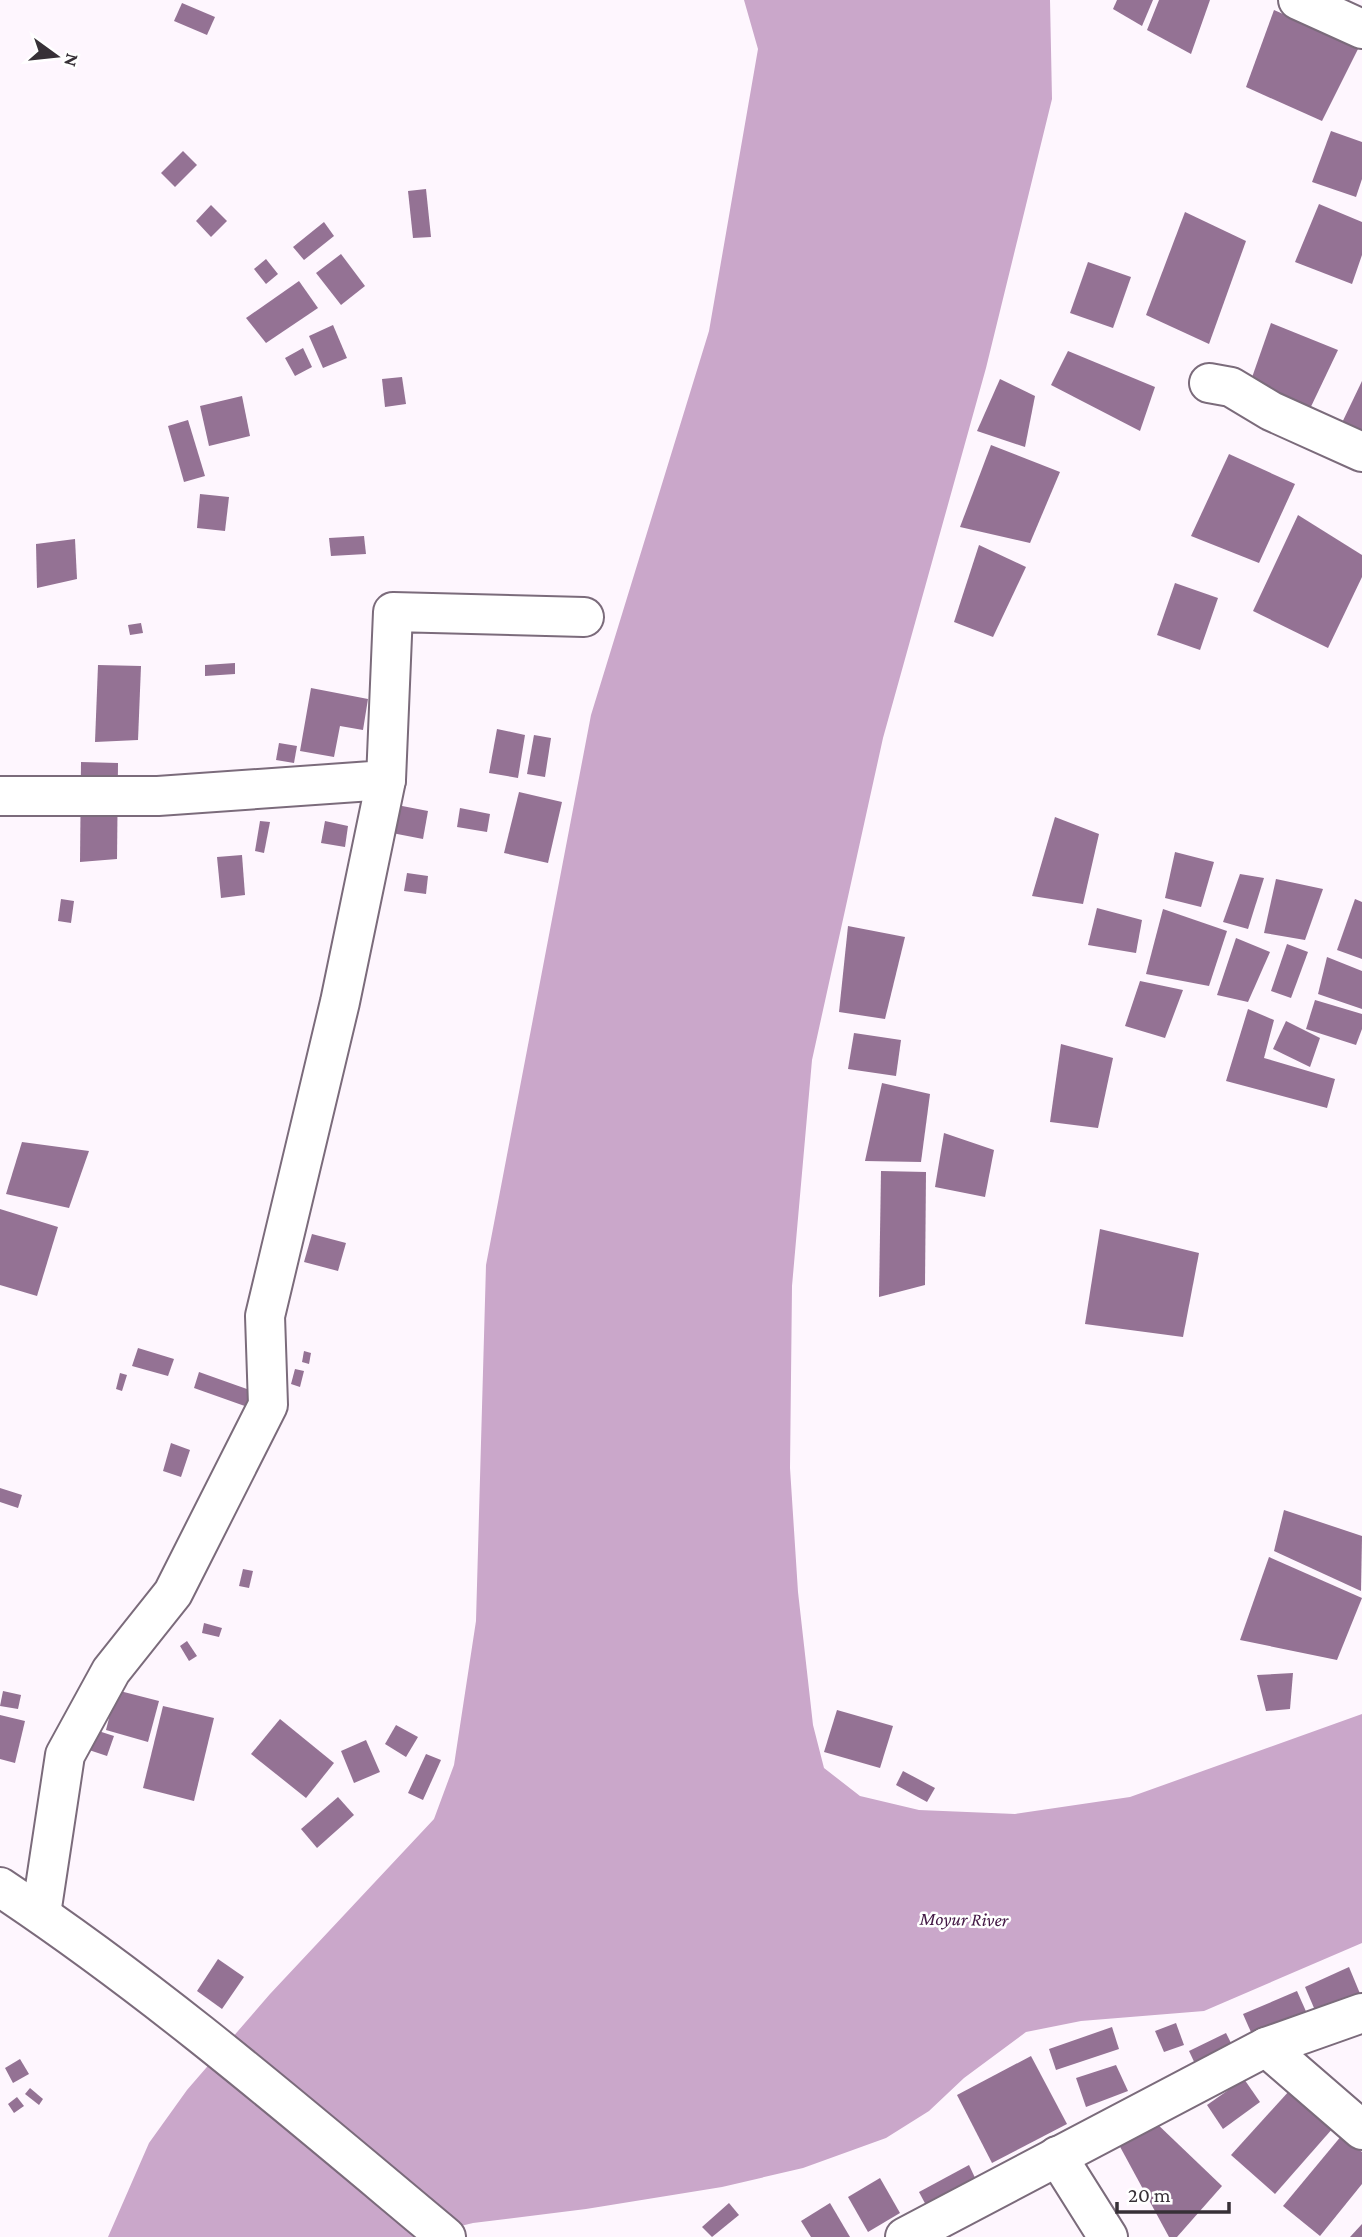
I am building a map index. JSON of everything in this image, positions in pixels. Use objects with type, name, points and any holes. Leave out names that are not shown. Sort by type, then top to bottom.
[{"type":"street","points":[[1298,0],[1362,29]]},
{"type":"street","points":[[1209,383],[1231,387],[1271,411],[1362,452]]},
{"type":"street","points":[[41,1914],[65,1755],[111,1671],[173,1593],[268,1405],[265,1316],[340,1002],[386,780],[393,612],[584,617]]},
{"type":"street","points":[[0,796],[158,796],[386,780]]},
{"type":"street","points":[[0,1887],[41,1914],[198,2031],[446,2237]]},
{"type":"street","points":[[905,2237],[1266,2047],[1362,2013]]},
{"type":"street","points":[[1266,2047],[1362,2130]]},
{"type":"street","points":[[1057,2156],[1108,2237]]},
{"type":"water","name":"Moyur River","points":[[744,0],[1050,0],[1052,99],[986,368],[883,738],[812,1060],[792,1286],[790,1468],[798,1592],[813,1725],[824,1768],[860,1796],[919,1810],[1015,1814],[1130,1797],[1362,1714],[1362,1943],[1204,2011],[1081,2021],[1026,2032],[964,2078],[929,2111],[886,2138],[803,2168],[722,2187],[586,2209],[473,2223],[416,2237],[108,2237],[149,2143],[187,2090],[270,1994],[434,1819],[454,1765],[476,1621],[486,1265],[591,715],[709,331],[758,49]]},
{"type":"building","points":[[1117,0],[1153,0],[1142,26],[1113,9]]},
{"type":"building","points":[[1159,0],[1210,0],[1191,54],[1147,30]]},
{"type":"building","points":[[182,3],[215,17],[207,35],[174,21]]},
{"type":"building","points":[[1274,10],[1359,47],[1322,121],[1246,87]]},
{"type":"building","points":[[1331,131],[1362,142],[1362,179],[1356,197],[1312,182]]},
{"type":"building","points":[[183,151],[197,165],[175,187],[161,173]]},
{"type":"building","points":[[426,189],[431,237],[413,238],[408,191]]},
{"type":"building","points":[[1319,204],[1362,222],[1362,255],[1352,284],[1295,262]]},
{"type":"building","points":[[211,205],[227,221],[211,237],[196,221]]},
{"type":"building","points":[[1185,212],[1246,241],[1209,344],[1146,315]]},
{"type":"building","points":[[324,222],[334,236],[304,260],[293,247]]},
{"type":"building","points":[[341,254],[365,286],[341,305],[316,273]]},
{"type":"building","points":[[266,259],[278,274],[266,284],[254,269]]},
{"type":"building","points":[[1088,262],[1131,277],[1113,328],[1070,313]]},
{"type":"building","points":[[299,281],[318,308],[266,343],[246,318]]},
{"type":"building","points":[[1271,323],[1338,350],[1307,415],[1249,386]]},
{"type":"building","points":[[333,325],[347,358],[323,368],[309,336]]},
{"type":"building","points":[[303,348],[312,367],[295,376],[285,358]]},
{"type":"building","points":[[1068,351],[1155,387],[1140,431],[1051,385]]},
{"type":"building","points":[[402,377],[406,404],[385,407],[382,379]]},
{"type":"building","points":[[1000,379],[1035,396],[1025,447],[977,431]]},
{"type":"building","points":[[1362,381],[1362,440],[1339,429]]},
{"type":"building","points":[[242,396],[250,436],[209,446],[200,406]]},
{"type":"building","points":[[188,420],[205,476],[184,482],[168,426]]},
{"type":"building","points":[[991,445],[1060,472],[1030,543],[960,527]]},
{"type":"building","points":[[1229,454],[1295,484],[1259,563],[1191,536]]},
{"type":"building","points":[[200,494],[229,497],[225,531],[197,528]]},
{"type":"building","points":[[1298,515],[1362,555],[1362,577],[1328,648],[1253,611]]},
{"type":"building","points":[[364,536],[366,554],[331,556],[329,538]]},
{"type":"building","points":[[75,539],[77,579],[37,588],[36,544]]},
{"type":"building","points":[[979,545],[1026,567],[993,637],[954,622]]},
{"type":"building","points":[[1175,583],[1218,598],[1200,650],[1157,635]]},
{"type":"building","points":[[141,623],[143,633],[130,635],[128,625]]},
{"type":"building","points":[[235,663],[235,674],[205,676],[205,665]]},
{"type":"building","points":[[98,665],[141,666],[138,740],[95,742]]},
{"type":"building","points":[[311,688],[368,699],[363,730],[340,726],[334,757],[300,751]]},
{"type":"building","points":[[497,729],[525,735],[518,778],[489,773]]},
{"type":"building","points":[[534,735],[551,738],[545,777],[527,774]]},
{"type":"building","points":[[279,743],[297,746],[294,763],[276,760]]},
{"type":"building","points":[[81,762],[118,763],[117,859],[80,862]]},
{"type":"building","points":[[519,792],[562,802],[548,863],[504,853]]},
{"type":"building","points":[[397,805],[428,811],[423,839],[392,833]]},
{"type":"building","points":[[460,808],[490,814],[487,832],[457,827]]},
{"type":"building","points":[[1055,817],[1099,834],[1083,904],[1032,896]]},
{"type":"building","points":[[260,821],[270,822],[264,853],[255,851]]},
{"type":"building","points":[[325,821],[348,826],[345,847],[321,843]]},
{"type":"building","points":[[1175,852],[1214,862],[1201,907],[1165,898]]},
{"type":"building","points":[[242,855],[245,895],[221,898],[217,857]]},
{"type":"building","points":[[407,873],[428,876],[426,894],[404,891]]},
{"type":"building","points":[[1240,874],[1264,878],[1248,929],[1223,922]]},
{"type":"building","points":[[1276,879],[1323,889],[1305,940],[1264,933]]},
{"type":"building","points":[[61,899],[74,901],[71,923],[58,921]]},
{"type":"building","points":[[1355,899],[1362,902],[1362,959],[1337,950]]},
{"type":"building","points":[[1097,908],[1142,920],[1136,953],[1088,945]]},
{"type":"building","points":[[1163,909],[1227,931],[1209,986],[1146,974]]},
{"type":"building","points":[[848,926],[905,937],[885,1019],[839,1012]]},
{"type":"building","points":[[1236,938],[1270,952],[1248,1002],[1217,995]]},
{"type":"building","points":[[1287,944],[1308,952],[1291,998],[1271,991]]},
{"type":"building","points":[[1327,957],[1362,971],[1362,1009],[1318,994]]},
{"type":"building","points":[[1140,981],[1183,990],[1165,1038],[1125,1026]]},
{"type":"building","points":[[1315,1000],[1362,1014],[1362,1029],[1356,1045],[1306,1029]]},
{"type":"building","points":[[1248,1009],[1274,1020],[1264,1058],[1335,1079],[1327,1108],[1226,1081]]},
{"type":"building","points":[[1286,1021],[1320,1038],[1310,1067],[1273,1049]]},
{"type":"building","points":[[854,1033],[901,1040],[896,1076],[848,1069]]},
{"type":"building","points":[[1061,1044],[1113,1058],[1098,1128],[1050,1122]]},
{"type":"building","points":[[882,1083],[930,1094],[921,1162],[865,1161]]},
{"type":"building","points":[[944,1133],[994,1150],[985,1197],[935,1187]]},
{"type":"building","points":[[22,1142],[89,1151],[69,1208],[6,1194]]},
{"type":"building","points":[[881,1171],[926,1172],[925,1285],[879,1297]]},
{"type":"building","points":[[0,1209],[58,1227],[37,1296],[0,1285]]},
{"type":"building","points":[[1100,1229],[1199,1253],[1183,1337],[1085,1324]]},
{"type":"building","points":[[312,1234],[346,1243],[338,1271],[304,1262]]},
{"type":"building","points":[[138,1348],[174,1359],[168,1376],[132,1366]]},
{"type":"building","points":[[304,1351],[311,1353],[309,1364],[302,1362]]},
{"type":"building","points":[[295,1369],[304,1371],[300,1387],[291,1384]]},
{"type":"building","points":[[199,1372],[261,1394],[256,1410],[194,1388]]},
{"type":"building","points":[[120,1373],[127,1375],[122,1391],[116,1389]]},
{"type":"building","points":[[171,1443],[190,1450],[181,1477],[163,1471]]},
{"type":"building","points":[[0,1488],[22,1495],[18,1508],[0,1502]]},
{"type":"building","points":[[1284,1510],[1362,1536],[1361,1591],[1274,1551]]},
{"type":"building","points":[[1269,1557],[1362,1598],[1337,1660],[1240,1640]]},
{"type":"building","points":[[243,1569],[253,1571],[249,1588],[239,1586]]},
{"type":"building","points":[[204,1623],[222,1628],[219,1637],[202,1633]]},
{"type":"building","points":[[187,1641],[197,1656],[189,1661],[180,1646]]},
{"type":"building","points":[[1293,1673],[1290,1709],[1266,1711],[1257,1675]]},
{"type":"building","points":[[116,1690],[159,1701],[148,1742],[106,1730]]},
{"type":"building","points":[[3,1691],[21,1695],[18,1709],[0,1706]]},
{"type":"building","points":[[163,1706],[214,1718],[194,1801],[143,1788]]},
{"type":"building","points":[[837,1710],[893,1726],[880,1768],[824,1752]]},
{"type":"building","points":[[0,1715],[25,1721],[15,1763],[0,1759]]},
{"type":"building","points":[[280,1719],[334,1763],[306,1798],[251,1754]]},
{"type":"building","points":[[396,1725],[418,1737],[406,1757],[385,1744]]},
{"type":"building","points":[[89,1728],[114,1736],[107,1756],[83,1748]]},
{"type":"building","points":[[366,1740],[380,1772],[354,1783],[341,1751]]},
{"type":"building","points":[[426,1754],[441,1760],[423,1800],[408,1793]]},
{"type":"building","points":[[903,1771],[935,1788],[927,1802],[896,1785]]},
{"type":"building","points":[[338,1797],[354,1815],[317,1848],[301,1829]]},
{"type":"building","points":[[218,1959],[244,1977],[222,2009],[197,1991]]},
{"type":"building","points":[[1349,1967],[1361,1996],[1317,2015],[1305,1987]]},
{"type":"building","points":[[1297,1991],[1308,2016],[1254,2039],[1243,2014]]},
{"type":"building","points":[[1176,2023],[1184,2045],[1164,2052],[1155,2031]]},
{"type":"building","points":[[1112,2027],[1119,2049],[1056,2070],[1049,2049]]},
{"type":"building","points":[[1226,2033],[1234,2049],[1197,2068],[1189,2051]]},
{"type":"building","points":[[1031,2056],[1067,2124],[992,2163],[957,2095]]},
{"type":"building","points":[[20,2059],[29,2074],[13,2083],[5,2068]]},
{"type":"building","points":[[1116,2065],[1128,2091],[1086,2107],[1076,2078]]},
{"type":"building","points":[[1244,2079],[1260,2102],[1223,2129],[1207,2105]]},
{"type":"building","points":[[30,2088],[43,2099],[39,2105],[25,2094]]},
{"type":"building","points":[[1290,2090],[1333,2128],[1275,2194],[1231,2155]]},
{"type":"building","points":[[17,2097],[24,2106],[14,2113],[8,2104]]},
{"type":"building","points":[[1153,2120],[1222,2186],[1177,2237],[1169,2237],[1118,2143]]},
{"type":"building","points":[[1342,2135],[1362,2152],[1362,2184],[1320,2236],[1283,2206]]},
{"type":"building","points":[[969,2165],[977,2182],[928,2209],[919,2192]]},
{"type":"building","points":[[880,2178],[900,2213],[868,2232],[848,2197]]},
{"type":"building","points":[[729,2203],[739,2215],[712,2237],[702,2227]]},
{"type":"building","points":[[830,2203],[850,2237],[811,2237],[801,2221]]},
{"type":"building","points":[[1362,2224],[1362,2237],[1350,2237]]}]
